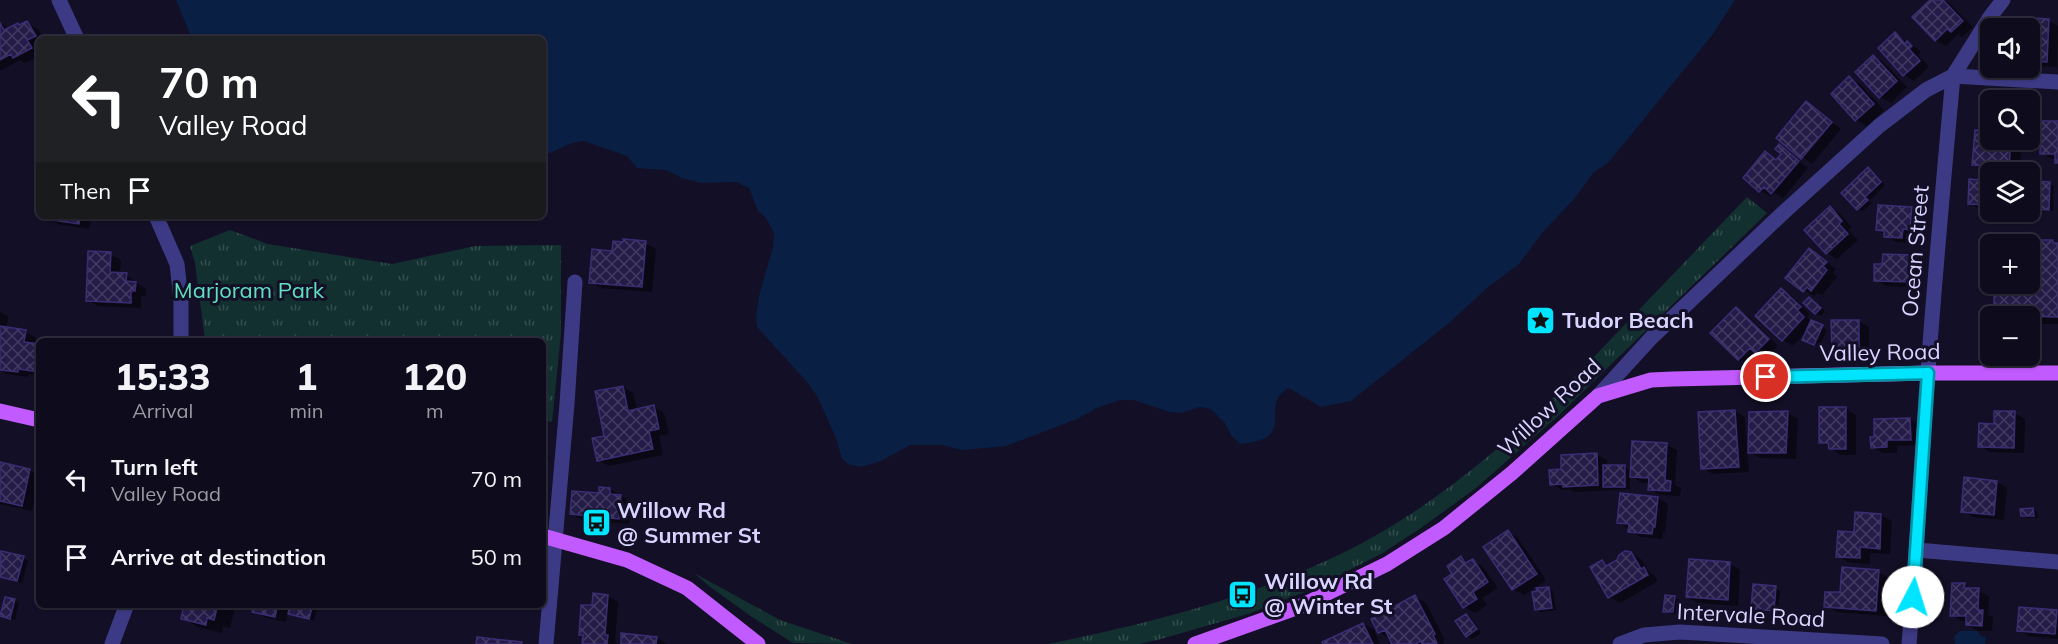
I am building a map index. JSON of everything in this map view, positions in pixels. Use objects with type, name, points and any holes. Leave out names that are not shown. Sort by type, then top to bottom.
[{"type":"main road","name":"Valley Road","points":[[1598,396],[1651,380],[1928,373],[2058,373]]},
{"type":"main road","name":"Willow Road","points":[[1195,644],[1224,640],[1387,564],[1434,534],[1512,472],[1598,396]]},
{"type":"main road","points":[[0,411],[36,419]]},
{"type":"main road","points":[[549,537],[627,560],[687,588],[758,644]]},
{"type":"street","points":[[59,0],[76,36]]},
{"type":"street","points":[[2003,0],[1953,76],[2058,82]]},
{"type":"street","name":"Ocean Street","points":[[1909,644],[1928,373],[1953,76]]},
{"type":"street","name":"Willow Road","points":[[1598,396],[1652,338],[1784,212],[1879,126],[1926,90],[1953,76]]},
{"type":"street","points":[[157,219],[177,264],[181,300],[181,338]]},
{"type":"street","points":[[546,644],[549,537],[567,404],[575,282]]},
{"type":"street","points":[[1917,550],[2058,562]]},
{"type":"street","points":[[112,644],[126,608]]},
{"type":"street","name":"Intervale Road","points":[[1620,644],[1644,635],[1680,632],[1882,644]]},
{"type":"green space","points":[[1747,197],[1767,213],[1558,416],[1476,488],[1381,554],[1312,589],[1251,613],[1161,639],[1140,644],[1048,644],[1173,615],[1256,589],[1335,556],[1407,517],[1470,471],[1529,420],[1585,366]]},
{"type":"green space","name":"Marjoram Park","points":[[230,230],[268,244],[392,264],[475,246],[561,245],[561,334],[552,422],[546,421],[546,338],[205,338],[195,263],[190,246]]},
{"type":"green space","points":[[694,573],[780,620],[852,644],[793,643],[752,617]]},
{"type":"water","points":[[176,0],[1735,0],[1713,34],[1609,162],[1593,173],[1519,264],[1351,401],[1321,407],[1289,388],[1280,395],[1276,404],[1274,429],[1269,436],[1258,441],[1240,444],[1231,435],[1225,423],[1211,409],[1200,407],[1181,413],[1169,412],[1134,400],[1120,400],[1006,446],[962,450],[942,445],[910,445],[881,461],[861,467],[848,464],[842,459],[836,438],[818,398],[807,382],[757,327],[759,296],[773,247],[774,233],[766,218],[758,211],[749,188],[736,182],[701,183],[682,178],[666,170],[637,168],[627,156],[584,141],[572,143],[546,154],[546,36],[191,36]]},
{"type":"water","points":[[1960,631],[1977,631],[1982,637],[1986,637],[1985,644],[1955,644],[1954,637]]},
{"type":"building","points":[[1930,0],[1943,0],[1963,21],[1951,32],[1947,29],[1935,41],[1912,17]]},
{"type":"building","points":[[2040,18],[2049,19],[2047,62],[2040,62]]},
{"type":"building","points":[[27,21],[36,36],[27,40],[32,48],[13,58],[11,54],[0,60],[0,23],[4,30]]},
{"type":"building","points":[[1895,32],[1905,44],[1907,41],[1912,46],[1909,49],[1920,61],[1903,76],[1878,48]]},
{"type":"building","points":[[1873,55],[1897,81],[1879,98],[1855,72]]},
{"type":"building","points":[[1849,76],[1874,104],[1855,121],[1831,94]]},
{"type":"building","points":[[1806,101],[1832,122],[1801,159],[1776,138]]},
{"type":"building","points":[[2041,121],[2058,121],[2058,163],[2055,163],[2055,154],[2040,154]]},
{"type":"building","points":[[1975,130],[1980,130],[1980,150],[2010,150],[2009,162],[1980,162],[1980,165],[1972,165]]},
{"type":"building","points":[[1779,144],[1799,161],[1771,194],[1764,187],[1759,192],[1743,178],[1765,151],[1776,160],[1781,154],[1775,149]]},
{"type":"building","points":[[1868,167],[1881,182],[1865,197],[1868,200],[1857,210],[1841,193]]},
{"type":"building","points":[[1969,179],[1980,180],[1980,205],[1968,204]]},
{"type":"building","points":[[2040,181],[2050,182],[2049,210],[2040,210]]},
{"type":"building","points":[[1878,205],[1912,207],[1910,230],[1903,229],[1902,238],[1884,237],[1884,231],[1876,230]]},
{"type":"building","points":[[1830,206],[1842,221],[1839,224],[1848,234],[1826,254],[1804,230]]},
{"type":"building","points":[[46,219],[80,219],[79,224]]},
{"type":"building","points":[[623,239],[646,241],[642,287],[589,283],[592,249],[612,251],[613,241],[623,242]]},
{"type":"building","points":[[2040,240],[2053,240],[2053,243],[2058,243],[2058,317],[2040,316],[2040,306],[1994,306],[1994,294],[2040,294]]},
{"type":"building","points":[[1809,248],[1827,262],[1823,266],[1827,270],[1811,291],[1807,287],[1803,292],[1785,278]]},
{"type":"building","points":[[88,251],[111,252],[110,272],[127,273],[126,281],[136,282],[135,291],[131,291],[131,303],[86,301]]},
{"type":"building","points":[[1883,254],[1911,255],[1910,282],[1874,281],[1874,264],[1882,264]]},
{"type":"building","points":[[1781,288],[1801,307],[1797,310],[1804,317],[1782,341],[1755,316]]},
{"type":"building","points":[[1809,297],[1821,308],[1815,314],[1803,303]]},
{"type":"building","points":[[1736,307],[1769,339],[1755,353],[1750,348],[1738,360],[1710,333]]},
{"type":"building","points":[[1811,320],[1823,325],[1814,345],[1802,340]]},
{"type":"building","points":[[1831,320],[1859,320],[1859,352],[1832,352]]},
{"type":"building","points":[[0,326],[26,330],[24,342],[36,344],[36,372],[0,370]]},
{"type":"building","points":[[623,386],[628,411],[654,405],[659,429],[649,431],[653,449],[597,461],[592,438],[604,436],[595,391]]},
{"type":"building","points":[[1819,407],[1846,407],[1846,449],[1829,449],[1828,443],[1819,443]]},
{"type":"building","points":[[1735,410],[1739,467],[1701,469],[1698,412]]},
{"type":"building","points":[[1788,411],[1786,453],[1748,453],[1749,412]]},
{"type":"building","points":[[1994,411],[2015,411],[2014,448],[1978,447],[1979,423],[1994,424]]},
{"type":"building","points":[[1910,418],[1911,440],[1887,440],[1887,447],[1871,448],[1870,437],[1874,437],[1874,419]]},
{"type":"building","points":[[1632,441],[1667,443],[1665,480],[1671,481],[1670,491],[1648,490],[1649,478],[1630,477]]},
{"type":"building","points":[[1597,453],[1598,485],[1563,487],[1563,484],[1550,485],[1549,470],[1561,469],[1561,455]]},
{"type":"building","points":[[0,462],[30,469],[22,506],[0,501]]},
{"type":"building","points":[[1603,465],[1625,465],[1625,487],[1603,487]]},
{"type":"building","points":[[1964,477],[1997,481],[1994,515],[1961,512]]},
{"type":"building","points":[[599,487],[610,488],[610,494],[621,495],[619,519],[570,514],[572,491],[599,493]]},
{"type":"building","points":[[1620,493],[1658,497],[1655,527],[1653,527],[1652,534],[1628,532],[1629,524],[1617,523]]},
{"type":"building","points":[[2033,508],[2034,516],[2021,516],[2020,509]]},
{"type":"building","points":[[1855,512],[1881,514],[1880,549],[1860,547],[1860,558],[1836,557],[1838,531],[1854,532]]},
{"type":"building","points":[[1508,530],[1537,574],[1512,590],[1483,547]]},
{"type":"building","points":[[1,551],[24,556],[17,581],[0,577]]},
{"type":"building","points":[[1625,551],[1631,552],[1641,569],[1644,567],[1648,575],[1608,598],[1590,567],[1602,560],[1606,566],[1617,560],[1619,555]]},
{"type":"building","points":[[1461,556],[1465,563],[1473,559],[1488,582],[1473,592],[1477,599],[1463,608],[1444,579],[1452,574],[1447,566]]},
{"type":"building","points":[[1689,559],[1730,562],[1728,600],[1686,597]]},
{"type":"building","points":[[1842,567],[1879,570],[1876,611],[1824,607],[1825,592],[1840,592]]},
{"type":"building","points":[[1952,583],[1965,583],[1964,588],[1979,588],[1978,610],[1983,610],[1982,626],[1966,625],[1966,616],[1950,616]]},
{"type":"building","points":[[1753,584],[1776,586],[1774,611],[1751,609]]},
{"type":"building","points":[[1549,587],[1552,608],[1535,610],[1532,592],[1537,591],[1536,588]]},
{"type":"building","points":[[593,593],[608,595],[605,635],[608,635],[607,644],[582,644],[583,635],[579,635],[581,605],[592,605]]},
{"type":"building","points":[[1415,595],[1435,634],[1433,635],[1437,643],[1422,644],[1421,641],[1415,644],[1392,644],[1385,630],[1378,633],[1371,619]]},
{"type":"building","points":[[1665,595],[1675,596],[1673,612],[1663,612]]},
{"type":"building","points":[[5,597],[15,599],[10,619],[0,616]]},
{"type":"building","points":[[2019,607],[2057,610],[2055,634],[2017,631]]},
{"type":"building","points":[[183,608],[217,608],[214,620],[207,618],[206,625],[181,619]]},
{"type":"building","points":[[253,608],[277,608],[275,617],[252,612]]},
{"type":"building","points":[[289,608],[312,608],[309,619],[288,614]]},
{"type":"building","points":[[1466,614],[1477,629],[1466,637],[1455,621]]},
{"type":"building","points":[[1363,623],[1373,644],[1323,644],[1322,642]]},
{"type":"building","points":[[621,633],[657,637],[656,644],[621,644]]},
{"type":"building","points":[[477,637],[522,642],[522,644],[476,644]]},
{"type":"place","name":"Tudor Beach","points":[[1541,320]]},
{"type":"place","name":"Willow Rd @ Summer St","points":[[596,523]]},
{"type":"place","name":"Willow Rd @ Winter St","points":[[1243,594]]},
{"type":"route","points":[[1766,377],[1928,373],[1913,597]]}]
